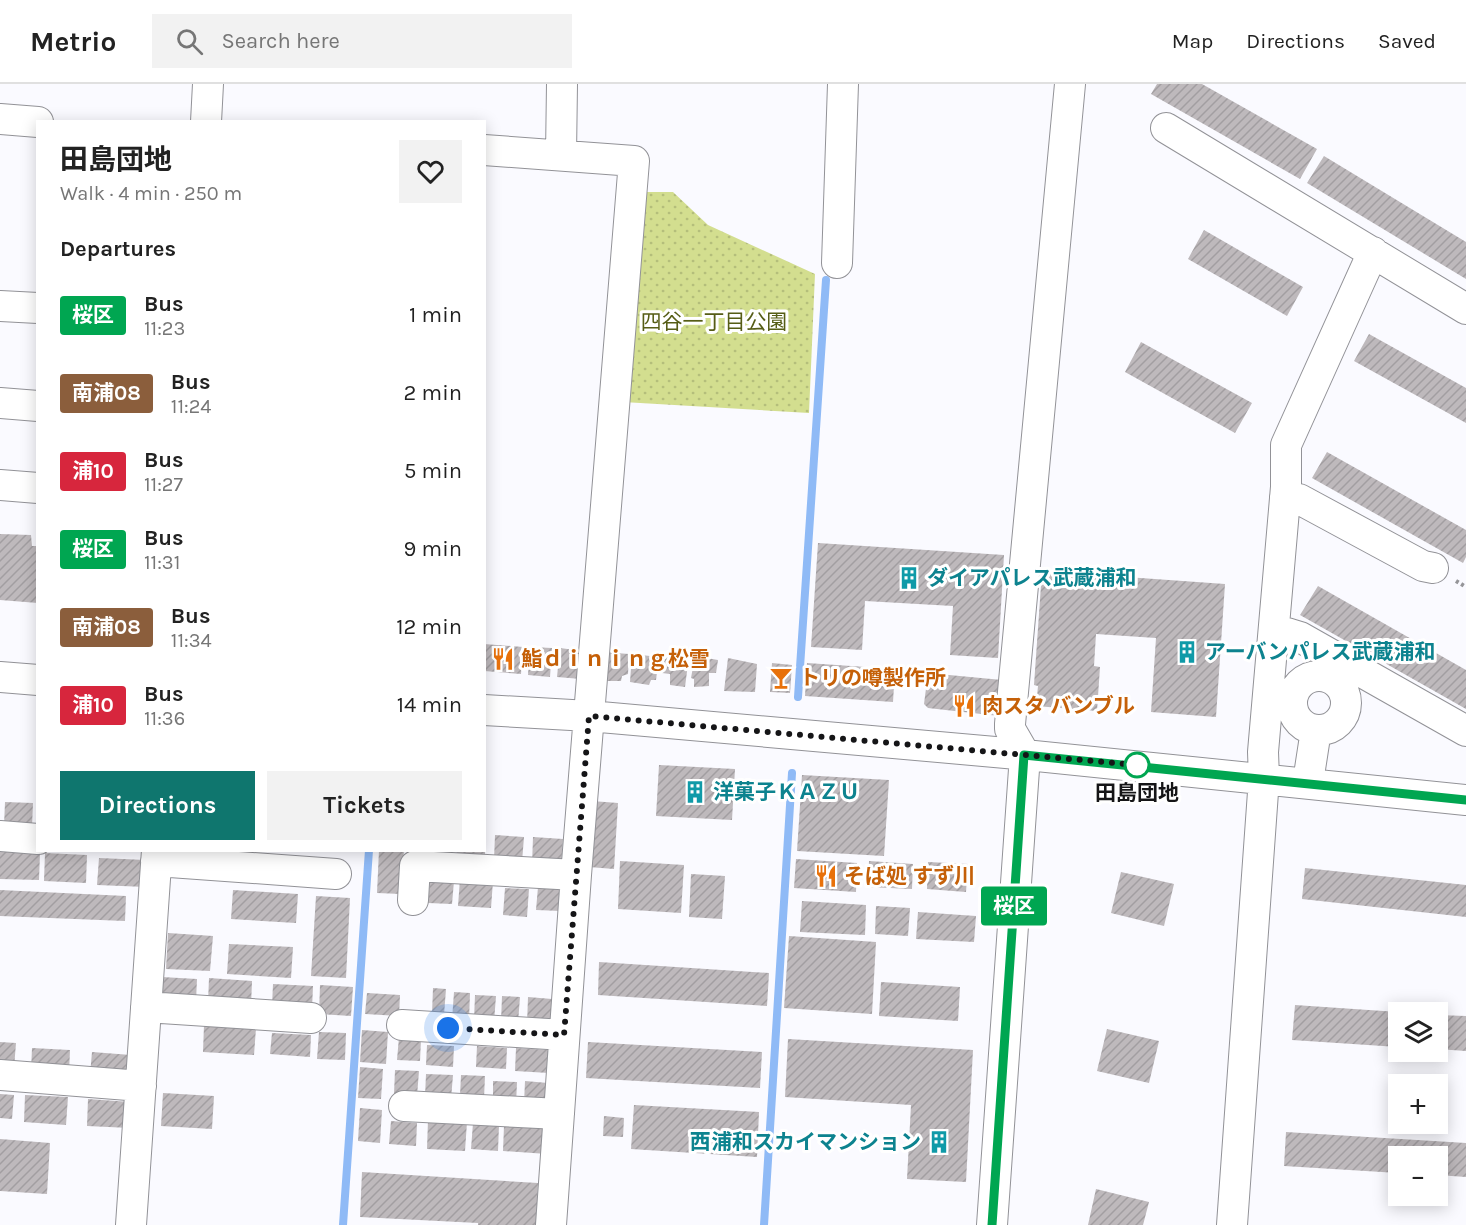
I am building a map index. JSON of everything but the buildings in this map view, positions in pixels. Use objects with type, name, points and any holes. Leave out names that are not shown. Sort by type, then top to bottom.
[{"type":"street","points":[[206,120],[208,84]]},
{"type":"street","points":[[561,155],[562,84]]},
{"type":"street","points":[[837,263],[843,84]]},
{"type":"street","points":[[992,1225],[1024,755],[1010,729],[1010,724],[1071,84]]},
{"type":"street","points":[[0,119],[36,122]]},
{"type":"street","points":[[1166,128],[1466,309]]},
{"type":"street","points":[[486,150],[634,161],[576,875],[551,1225]]},
{"type":"street","points":[[1232,1225],[1264,778],[1263,752],[1285,497],[1286,446],[1373,252]]},
{"type":"street","points":[[0,306],[36,308]]},
{"type":"street","points":[[0,403],[36,406]]},
{"type":"street","points":[[0,485],[36,488]]},
{"type":"street","points":[[1285,497],[1299,499],[1423,566],[1433,568]]},
{"type":"street","points":[[1274,634],[1287,633],[1300,637],[1466,730]]},
{"type":"street","points":[[0,677],[36,680]]},
{"type":"street","points":[[486,710],[589,716],[1024,755],[1466,800]]},
{"type":"street","points":[[1308,783],[1316,730]]},
{"type":"street","points":[[0,836],[36,839]]},
{"type":"street","points":[[131,1225],[156,856],[336,874]]},
{"type":"street","points":[[413,900],[415,866],[576,875]]},
{"type":"street","points":[[146,1007],[310,1018]]},
{"type":"street","points":[[402,1025],[564,1035]]},
{"type":"street","points":[[0,1076],[141,1086]]},
{"type":"street","points":[[404,1106],[559,1114]]},
{"type":"green space","name":"四谷一丁目公園","points":[[637,192],[673,192],[708,225],[815,274],[809,413],[623,402]]},
{"type":"waterway","points":[[798,697],[826,280]]},
{"type":"waterway","points":[[764,1225],[792,773]]},
{"type":"waterway","points":[[343,1225],[369,852]]},
{"type":"bus line","name":"桜区","points":[[992,1225],[1024,755],[1466,800]]},
{"type":"place","name":"ダイアパレス武蔵浦和","points":[[909,578]]},
{"type":"place","name":"アーバンパレス武蔵浦和","points":[[1187,652]]},
{"type":"place","name":"鮨ｄｉｎｉｎｇ松雪","points":[[503,659]]},
{"type":"place","name":"トリの噂製作所","points":[[781,678]]},
{"type":"place","name":"肉スタ バンブル","points":[[964,706]]},
{"type":"place","name":"田島団地","points":[[1137,765]]},
{"type":"place","name":"洋菓子ＫＡＺＵ","points":[[695,792]]},
{"type":"place","name":"そば処 すず川","points":[[826,876]]},
{"type":"place","name":"西浦和スカイマンション","points":[[939,1142]]},
{"type":"route","points":[[448,1028],[564,1035],[589,716],[1137,765]]}]
